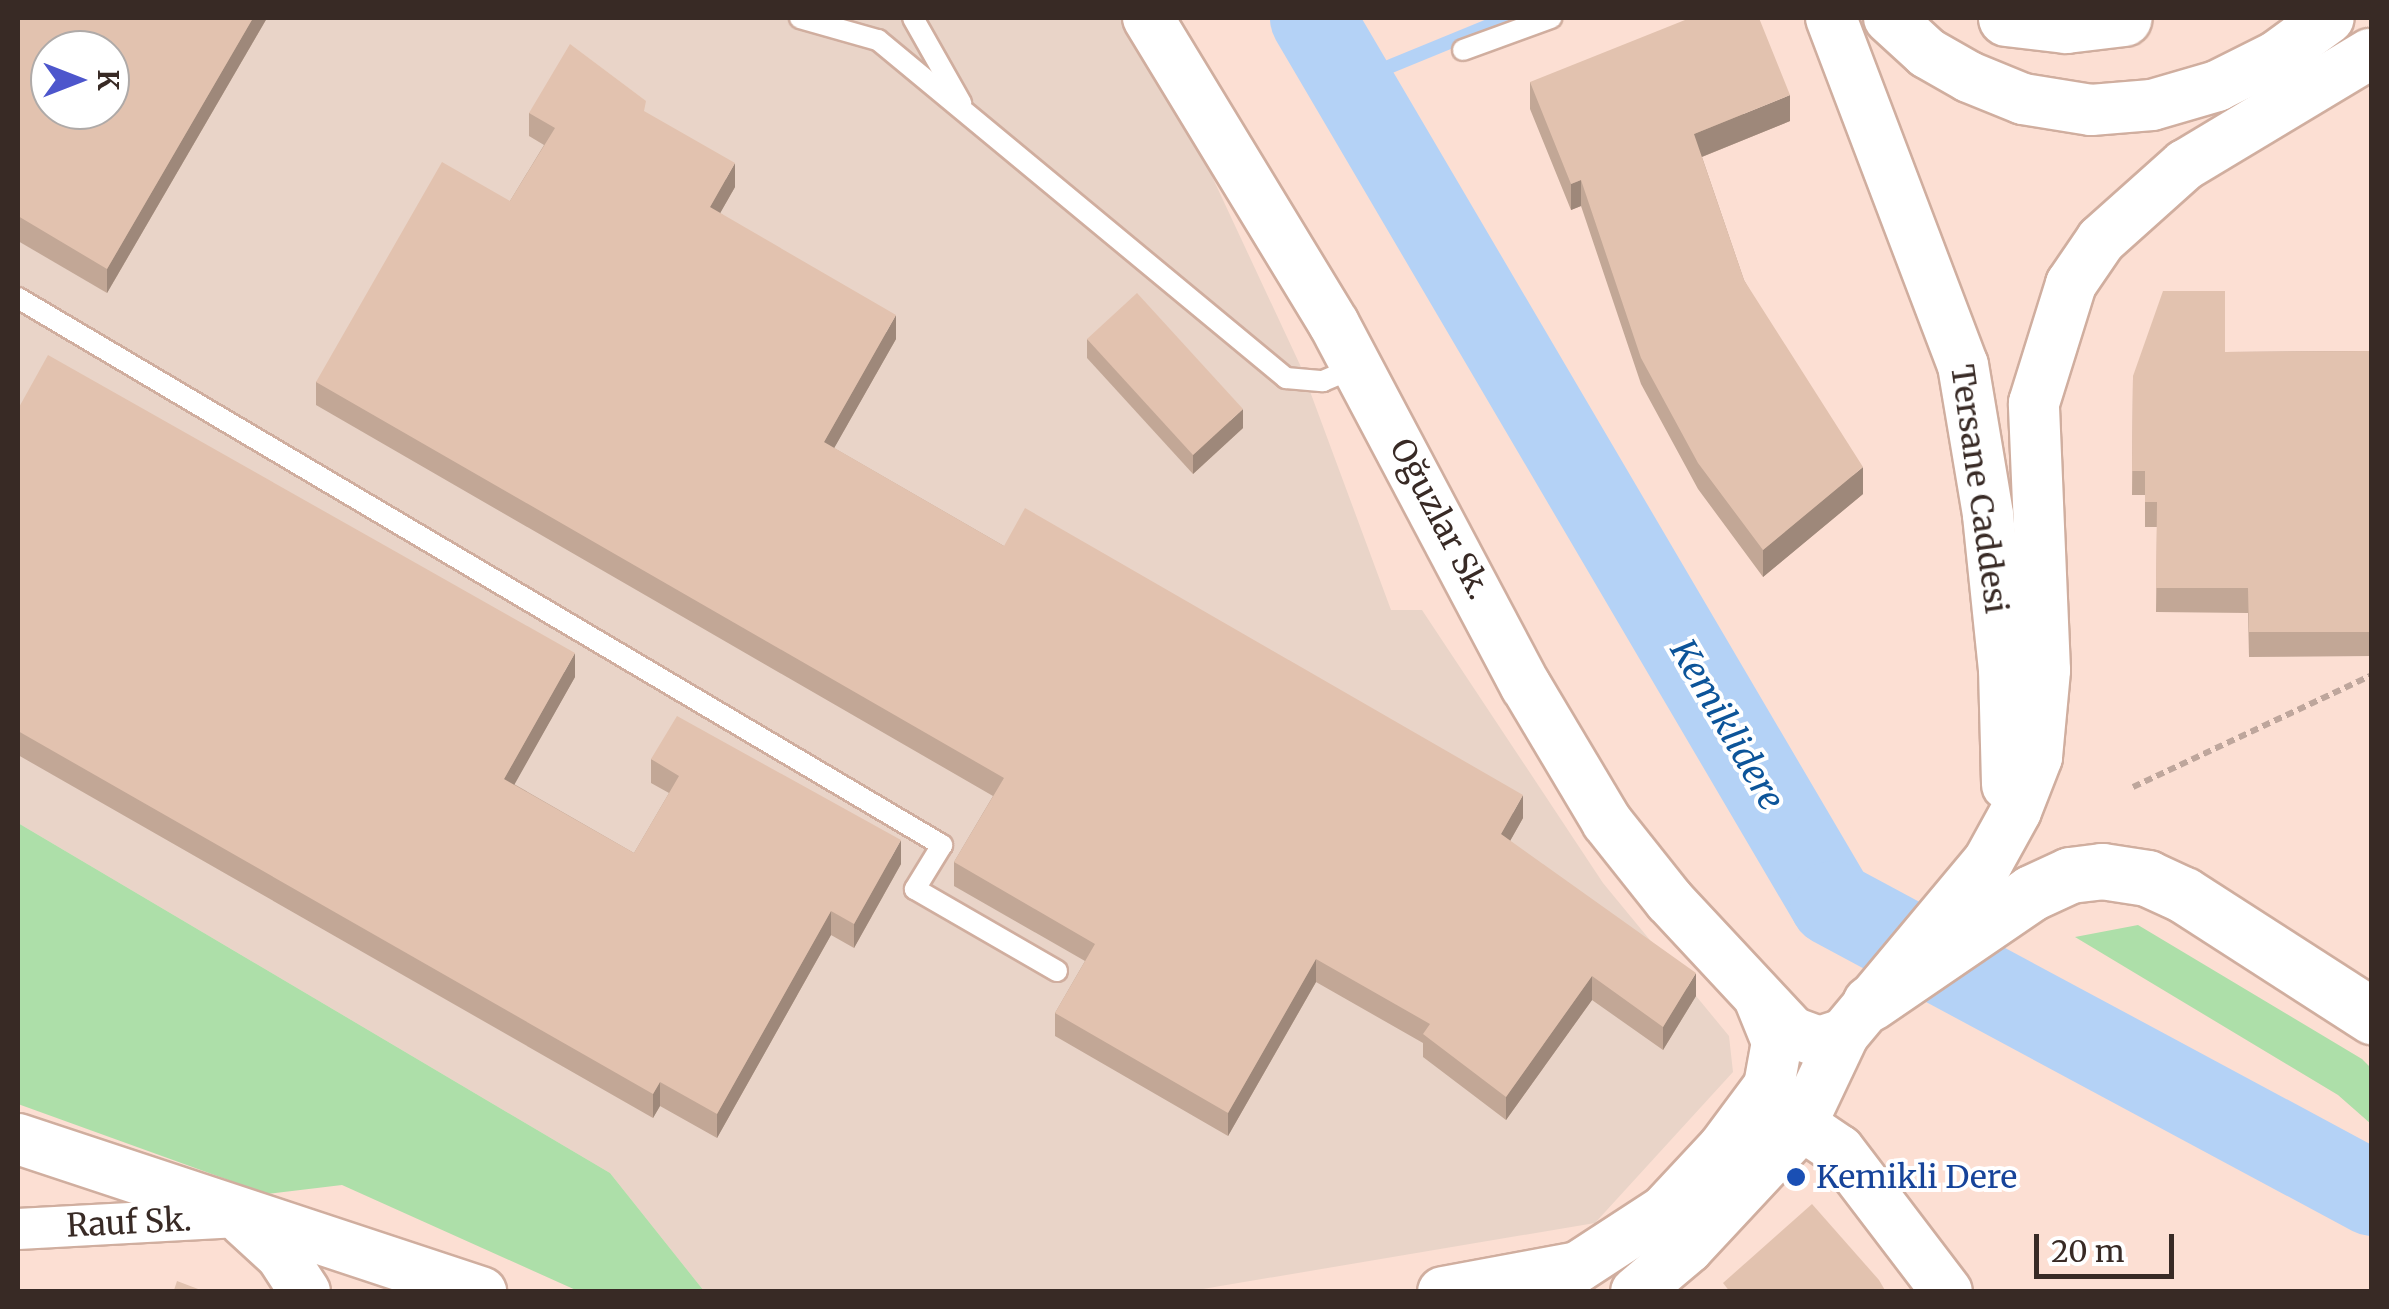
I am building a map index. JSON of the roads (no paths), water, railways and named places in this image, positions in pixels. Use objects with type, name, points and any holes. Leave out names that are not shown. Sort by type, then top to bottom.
[{"type":"highway","points":[[2006,18],[2066,25],[2124,18]]},
{"type":"highway","points":[[1857,1018],[2009,878],[2102,871],[2147,878],[2372,1016]]},
{"type":"street","name":"Oğuzlar Sk.","points":[[1148,18],[1358,366],[1526,686],[1607,822],[1760,1000]]},
{"type":"street","name":"Tersane Caddesi","points":[[1831,18],[1946,308],[1976,426],[2004,669],[2009,878]]},
{"type":"street","points":[[1889,18],[1927,52],[1969,77],[2023,100],[2091,110],[2152,105],[2216,86],[2277,56],[2330,18]]},
{"type":"street","points":[[2009,878],[2037,757],[2044,670],[2034,402],[2071,284],[2101,240],[2185,165],[2370,54]]},
{"type":"street","points":[[1760,1000],[1803,1038],[1820,1042],[1857,1018]]},
{"type":"street","points":[[1443,1292],[1560,1283],[1630,1238],[1723,1148],[1754,1111],[1776,1065],[1777,1042],[1760,1000]]},
{"type":"street","points":[[1636,1292],[1819,1140],[1857,1018]]},
{"type":"street","points":[[1723,1148],[1758,1130],[1819,1140],[1948,1292]]},
{"type":"street","points":[[18,1138],[241,1217],[460,1285]]},
{"type":"street","points":[[241,1217],[281,1255],[305,1292]]},
{"type":"street","name":"Rauf Sk.","points":[[18,1229],[241,1217]]},
{"type":"street","points":[[366,1292],[402,1278],[460,1285]]},
{"type":"lane","points":[[800,18],[878,40],[1286,378],[1323,381],[1358,366]]},
{"type":"lane","points":[[913,18],[968,116]]},
{"type":"lane","points":[[1463,50],[1551,18]]},
{"type":"lane","points":[[18,298],[942,845],[915,889],[1058,971]]},
{"type":"waterway","name":"Kemiklidere","points":[[1312,18],[1832,903],[2372,1193]]},
{"type":"waterway","points":[[1347,84],[1508,18]]},
{"type":"place","name":"Kemikli Dere","points":[[1796,1177]]}]
